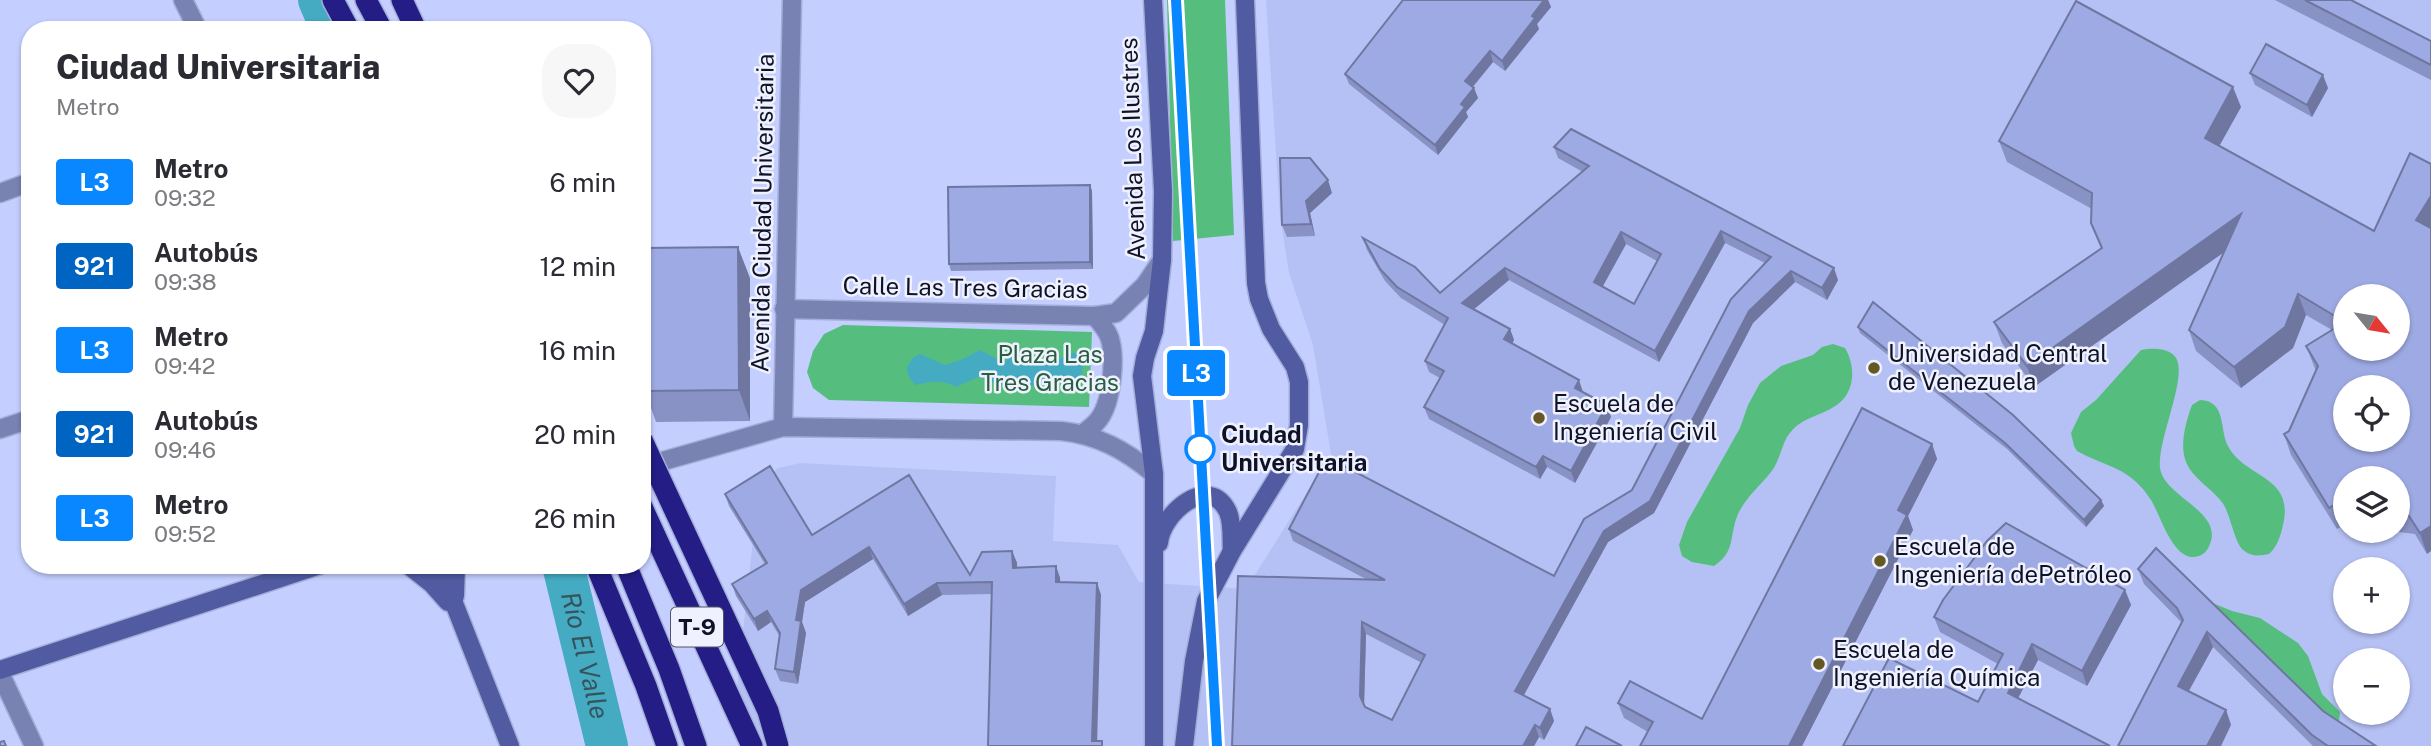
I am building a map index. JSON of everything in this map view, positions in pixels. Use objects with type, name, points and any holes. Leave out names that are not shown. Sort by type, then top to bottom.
[{"type":"highway","points":[[333,0],[344,21]]},
{"type":"highway","points":[[366,0],[377,21]]},
{"type":"highway","points":[[402,0],[412,21]]},
{"type":"highway","points":[[651,458],[768,711],[778,746]]},
{"type":"highway","name":"T-9","points":[[651,527],[752,746]]},
{"type":"highway","points":[[600,574],[646,686],[667,746]]},
{"type":"highway","name":"T-9","points":[[630,574],[669,669],[696,746]]},
{"type":"main road","name":"Avenida Los Ilustres","points":[[1153,0],[1163,191],[1163,260],[1154,331],[1144,358],[1142,376],[1154,474],[1154,588]]},
{"type":"main road","points":[[1184,746],[1194,661],[1206,601],[1232,551],[1295,449],[1300,404],[1295,368],[1271,328],[1259,299],[1256,283],[1245,0]]},
{"type":"main road","points":[[1154,746],[1154,588],[1159,533],[1174,511],[1193,498],[1207,497],[1224,506],[1228,513],[1232,551]]},
{"type":"main road","points":[[0,672],[293,574]]},
{"type":"main road","points":[[419,574],[455,610]]},
{"type":"main road","points":[[442,574],[510,746]]},
{"type":"main road","points":[[455,610],[456,574]]},
{"type":"street","points":[[183,0],[194,21]]},
{"type":"street","name":"Avenida Ciudad Universitaria","points":[[783,427],[792,0]]},
{"type":"street","points":[[0,193],[21,185]]},
{"type":"street","name":"Calle Las Tres Gracias","points":[[784,309],[1095,316],[1116,313],[1145,285],[1163,260]]},
{"type":"street","points":[[1083,434],[1098,421],[1106,408],[1110,383],[1112,358],[1109,335],[1095,316]]},
{"type":"street","points":[[0,429],[21,422]]},
{"type":"street","points":[[651,464],[783,427],[1061,431],[1083,434],[1118,447],[1154,474]]},
{"type":"street","points":[[0,672],[34,746]]},
{"type":"shaded area","name":"Universidad Central de Venezuela","points":[[1266,0],[2431,0],[2431,746],[741,746],[735,706],[759,485],[778,468],[800,463],[1056,476],[1053,541],[1118,545],[1139,582],[1246,589],[1331,454],[1313,345],[1289,273],[1280,216]]},
{"type":"shaded area","points":[[980,350],[1003,362],[1013,356],[1050,361],[1077,353],[1083,362],[1081,380],[1009,388],[978,377],[956,387],[941,382],[915,385],[908,375],[907,367],[913,358],[920,354],[945,365]]},
{"type":"green space","points":[[1167,0],[1225,0],[1234,235],[1173,241]]},
{"type":"green space","name":"Plaza Las Tres Gracias","points":[[843,325],[1092,332],[1089,407],[829,400],[813,388],[807,372],[813,351],[824,334]]},
{"type":"green space","points":[[1833,344],[1845,348],[1851,364],[1852,381],[1845,396],[1840,403],[1792,430],[1774,468],[1741,508],[1729,549],[1721,561],[1714,566],[1692,562],[1682,556],[1679,545],[1687,522],[1740,428],[1760,383],[1781,366],[1813,355],[1822,347]]},
{"type":"green space","points":[[2141,350],[2171,353],[2179,367],[2160,456],[2160,468],[2171,487],[2208,522],[2212,532],[2210,544],[2199,556],[2190,557],[2175,546],[2151,500],[2135,481],[2127,474],[2077,451],[2074,446],[2071,433],[2081,412],[2096,400]]},
{"type":"green space","points":[[2200,400],[2214,405],[2218,411],[2225,439],[2236,457],[2266,479],[2282,496],[2285,509],[2282,529],[2269,554],[2249,554],[2243,550],[2224,505],[2188,466],[2183,446],[2184,432],[2192,405]]},
{"type":"green space","points":[[2210,602],[2260,618],[2298,643],[2308,656],[2322,694],[2333,705],[2333,725],[2337,725],[2332,729]]},
{"type":"building","points":[[1403,0],[1544,0],[1532,16],[1535,18],[1502,61],[1490,51],[1465,81],[1474,88],[1461,104],[1465,107],[1435,145],[1345,74]]},
{"type":"building","points":[[2305,0],[2351,0],[2431,41],[2431,65]]},
{"type":"building","points":[[2076,1],[2233,87],[2205,138],[2374,231],[2410,153],[2431,164],[2431,196],[2416,220],[2431,228],[2431,526],[2420,533],[2410,518],[2410,466],[2333,466],[2333,506],[2329,508],[2284,434],[2289,431],[2318,366],[2306,346],[2333,329],[2333,361],[2410,361],[2410,284],[2333,284],[2333,315],[2298,294],[2285,327],[2234,367],[2189,330],[2241,214],[2027,366],[1994,322],[2102,248],[2091,223],[2092,193],[1999,141]]},
{"type":"building","points":[[2266,44],[2323,75],[2307,105],[2250,73]]},
{"type":"building","points":[[1571,129],[1834,268],[1822,288],[1791,271],[1749,311],[1650,501],[1604,531],[1515,691],[1550,709],[1540,728],[1535,725],[1523,746],[1232,746],[1238,576],[1385,580],[1289,529],[1327,457],[1554,576],[1584,519],[1632,490],[1731,299],[1771,257],[1721,231],[1655,351],[1505,268],[1462,303],[1510,329],[1504,339],[1579,380],[1575,388],[1607,405],[1571,471],[1543,456],[1536,467],[1424,407],[1444,371],[1425,361],[1448,318],[1397,287],[1380,269],[1363,238],[1415,267],[1440,293],[1589,166],[1554,147]],"holes":[[[1621,232],[1661,254],[1634,304],[1594,282]],[[1362,622],[1425,655],[1392,720],[1365,707],[1360,696]]]},
{"type":"building","points":[[1280,158],[1310,158],[1328,180],[1306,201],[1311,224],[1282,225]]},
{"type":"building","points":[[1090,185],[1090,262],[949,264],[948,187]]},
{"type":"building","points":[[738,247],[739,390],[651,391],[651,248]]},
{"type":"building","points":[[1873,302],[2013,415],[2101,500],[2084,520],[2005,443],[1858,327]]},
{"type":"building","points":[[1862,408],[1932,444],[1898,510],[1907,515],[1789,746],[1640,746],[1653,722],[1618,703],[1630,681],[1702,719]]},
{"type":"building","points":[[770,466],[812,535],[909,475],[970,575],[982,552],[1012,551],[1013,568],[1056,566],[1056,582],[1097,583],[1092,741],[1102,741],[1102,746],[988,746],[992,582],[937,583],[904,604],[869,547],[801,590],[796,620],[801,621],[794,672],[775,669],[780,633],[767,611],[754,619],[732,584],[767,563],[725,494]]},
{"type":"building","points":[[2006,523],[2125,590],[2082,671],[2032,644],[2008,693],[2110,746],[1843,746],[1889,658],[1978,702],[2003,654],[1934,617],[1943,600],[1987,541]]},
{"type":"building","points":[[2156,548],[2323,711],[2333,718],[2333,725],[2344,725],[2376,746],[2328,746],[2312,735],[2207,632],[2178,686],[2226,710],[2207,746],[2118,746],[2183,620],[2177,608],[2138,569]]},
{"type":"building","points":[[1586,727],[1622,746],[1576,746]]},
{"type":"waterway","name":"Río El Valle","points":[[319,0],[328,21]]},
{"type":"waterway","name":"Río El Valle","points":[[565,574],[607,746]]},
{"type":"metro line","name":"L3","points":[[1176,0],[1217,746]]},
{"type":"place","name":"Universidad Central de Venezuela","points":[[1874,368]]},
{"type":"place","name":"Escuela de Ingeniería Civil","points":[[1539,418]]},
{"type":"place","name":"Ciudad Universitaria","points":[[1200,449]]},
{"type":"place","name":"Escuela de Ingeniería dePetróleo","points":[[1880,561]]},
{"type":"place","name":"Escuela de Ingeniería Química","points":[[1819,664]]}]
